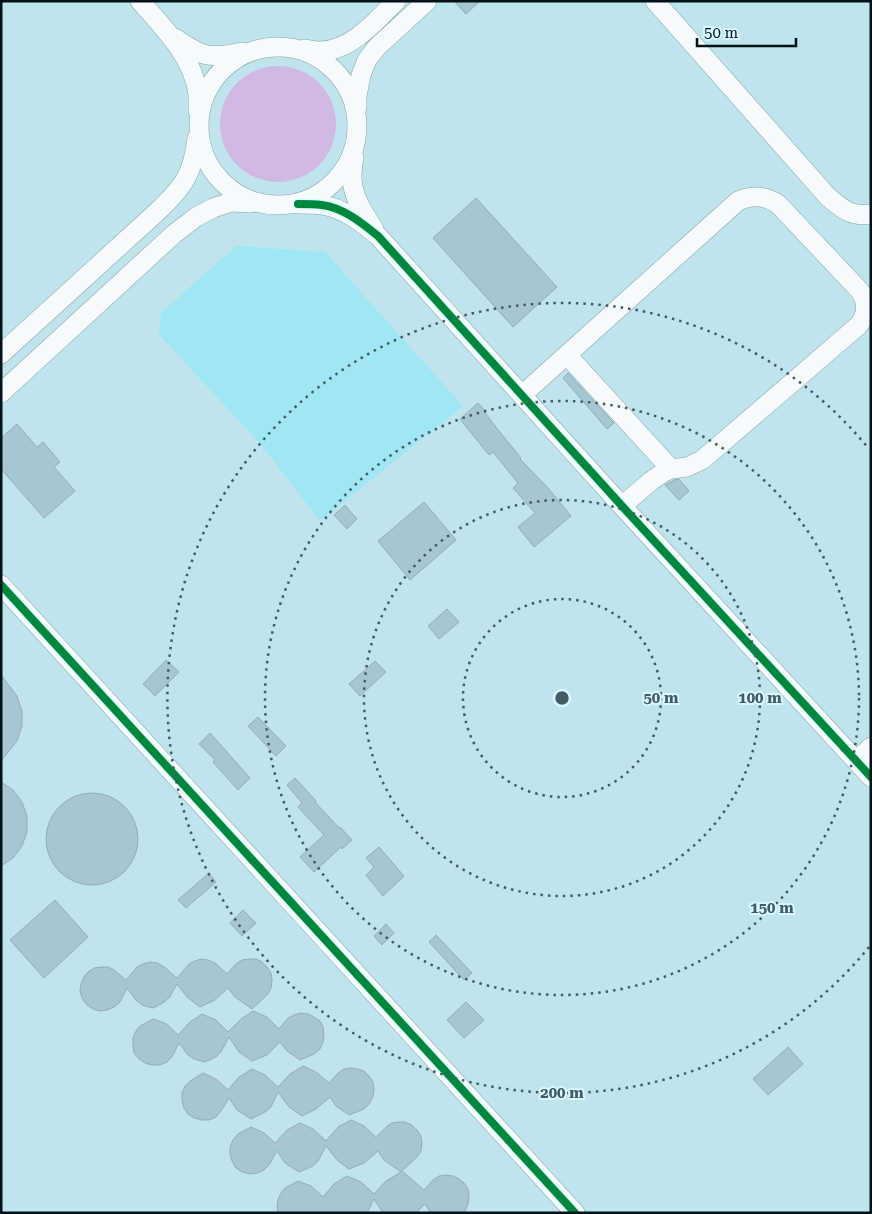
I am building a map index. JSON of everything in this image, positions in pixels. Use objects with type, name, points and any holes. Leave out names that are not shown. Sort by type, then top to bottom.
[{"type":"street","points":[[140,1],[172,36],[193,51],[210,56],[224,56],[267,47],[282,46],[321,52],[341,47],[366,30],[396,1]]},
{"type":"street","points":[[427,1],[377,47],[367,60],[361,75],[357,96],[357,134],[352,179],[355,194],[364,214],[378,236],[622,506],[871,776]]},
{"type":"street","points":[[655,1],[828,197],[846,211],[861,215],[871,214]]},
{"type":"street","points":[[172,36],[193,77],[198,94],[198,125],[203,155],[216,177],[236,194],[260,204]]},
{"type":"street","points":[[296,48],[319,57],[338,73],[351,94],[357,118]]},
{"type":"street","points":[[1,354],[177,193],[190,173],[195,155],[203,98],[214,78],[231,61],[252,50]]},
{"type":"street","points":[[298,204],[317,196],[333,184],[346,168],[354,149]]},
{"type":"street","points":[[522,395],[738,201],[752,196],[766,198],[778,204],[860,291],[866,308],[863,320],[859,325],[702,460],[687,467],[671,469],[651,481],[622,506]]},
{"type":"street","points":[[1,393],[174,234],[196,217],[213,208],[231,202],[279,206],[298,204],[324,205],[341,210],[378,236]]},
{"type":"street","points":[[567,355],[671,469]]},
{"type":"street","points":[[1,585],[575,1213]]},
{"type":"street","points":[[856,761],[871,747]]},
{"type":"shaded area","points":[[278,66],[300,70],[310,75],[319,83],[327,92],[332,102],[336,124],[332,146],[327,156],[319,165],[310,173],[300,178],[278,182],[256,178],[246,173],[237,165],[229,156],[224,146],[220,124],[224,102],[229,92],[237,83],[246,75],[256,70]]},
{"type":"shaded area","points":[[236,246],[325,252],[463,406],[320,521],[262,446],[159,334],[161,313]]},
{"type":"building","points":[[454,1],[480,1],[466,14]]},
{"type":"building","points":[[476,198],[557,287],[513,327],[433,238]]},
{"type":"building","points":[[568,373],[614,423],[607,429],[563,378]]},
{"type":"building","points":[[478,403],[520,459],[548,488],[571,516],[534,547],[518,527],[535,513],[513,488],[518,483],[493,452],[489,455],[460,419]]},
{"type":"building","points":[[17,424],[37,447],[43,442],[60,462],[54,467],[75,491],[44,518],[1,469],[1,438]]},
{"type":"building","points":[[679,479],[689,491],[679,500],[665,485]]},
{"type":"building","points":[[424,502],[456,540],[410,580],[378,541]]},
{"type":"building","points":[[345,505],[357,519],[347,529],[334,515]]},
{"type":"building","points":[[447,609],[459,622],[439,639],[428,626]]},
{"type":"building","points":[[166,660],[179,672],[155,696],[143,684]]},
{"type":"building","points":[[375,661],[386,672],[360,696],[349,684]]},
{"type":"building","points":[[1,675],[17,696],[22,711],[22,726],[17,741],[1,761]]},
{"type":"building","points":[[258,717],[286,746],[276,756],[248,726]]},
{"type":"building","points":[[210,733],[250,778],[238,790],[213,762],[215,760],[199,744]]},
{"type":"building","points":[[295,778],[315,802],[352,840],[342,849],[341,847],[314,872],[300,857],[324,835],[298,807],[302,803],[287,785]]},
{"type":"building","points":[[1,782],[13,790],[22,802],[27,816],[27,832],[22,846],[13,858],[1,866]]},
{"type":"building","points":[[92,793],[110,796],[125,806],[135,821],[138,839],[135,857],[125,872],[110,882],[92,885],[74,882],[59,872],[49,857],[46,839],[49,821],[59,806],[74,796]]},
{"type":"building","points":[[379,847],[404,876],[383,896],[366,875],[374,867],[366,858]]},
{"type":"building","points":[[209,873],[216,882],[186,908],[178,900]]},
{"type":"building","points":[[55,900],[88,937],[44,978],[10,940]]},
{"type":"building","points":[[243,910],[256,923],[242,936],[230,923]]},
{"type":"building","points":[[386,924],[394,933],[382,945],[374,936]]},
{"type":"building","points":[[436,935],[472,973],[464,980],[429,942]]},
{"type":"building","points":[[201,959],[215,963],[227,974],[242,960],[256,959],[262,962],[271,973],[271,988],[268,994],[252,1009],[235,997],[228,988],[215,1000],[200,1007],[187,997],[177,984],[169,998],[153,1008],[142,1005],[127,988],[120,1002],[107,1010],[93,1009],[82,998],[81,984],[88,972],[94,968],[108,967],[126,980],[137,967],[150,962],[163,966],[177,978],[189,964]]},
{"type":"building","points":[[466,1002],[484,1020],[464,1038],[447,1020]]},
{"type":"building","points":[[253,1011],[267,1017],[279,1029],[288,1018],[294,1015],[301,1013],[314,1017],[320,1021],[323,1027],[324,1035],[320,1049],[300,1060],[287,1051],[280,1042],[267,1055],[252,1061],[239,1052],[229,1037],[221,1052],[216,1057],[205,1062],[188,1055],[179,1043],[172,1057],[160,1065],[145,1063],[134,1053],[133,1038],[136,1031],[140,1026],[153,1019],[167,1024],[178,1035],[190,1022],[202,1014],[216,1020],[228,1032],[241,1019]]},
{"type":"building","points":[[788,1047],[803,1064],[768,1095],[753,1079]]},
{"type":"building","points":[[303,1066],[316,1072],[329,1083],[344,1069],[351,1068],[364,1071],[373,1082],[373,1097],[364,1109],[349,1115],[336,1106],[330,1097],[316,1109],[302,1116],[289,1107],[278,1092],[271,1107],[251,1119],[237,1110],[229,1098],[216,1117],[209,1120],[194,1118],[184,1108],[182,1093],[185,1086],[203,1073],[216,1079],[228,1090],[239,1077],[252,1069],[265,1075],[278,1087],[290,1074]]},
{"type":"building","points":[[351,1120],[364,1126],[376,1137],[392,1123],[405,1122],[412,1125],[421,1136],[421,1151],[402,1171],[424,1190],[439,1176],[453,1176],[459,1179],[468,1189],[469,1197],[465,1211],[462,1213],[431,1213],[425,1204],[416,1213],[383,1213],[374,1199],[367,1213],[279,1213],[277,1208],[281,1193],[285,1188],[298,1181],[311,1186],[323,1197],[334,1184],[347,1176],[361,1182],[374,1194],[386,1181],[401,1172],[384,1160],[378,1151],[364,1163],[349,1169],[337,1160],[326,1146],[313,1166],[299,1172],[285,1163],[277,1151],[269,1165],[257,1173],[242,1172],[236,1168],[232,1161],[230,1147],[233,1140],[238,1134],[251,1127],[264,1133],[275,1143],[287,1130],[300,1123],[313,1129],[326,1141],[338,1127]]},
{"type":"cycle path","points":[[298,204],[322,205],[338,209],[366,226],[378,236],[622,506],[871,777]]},
{"type":"cycle path","points":[[1,585],[575,1213]]}]
